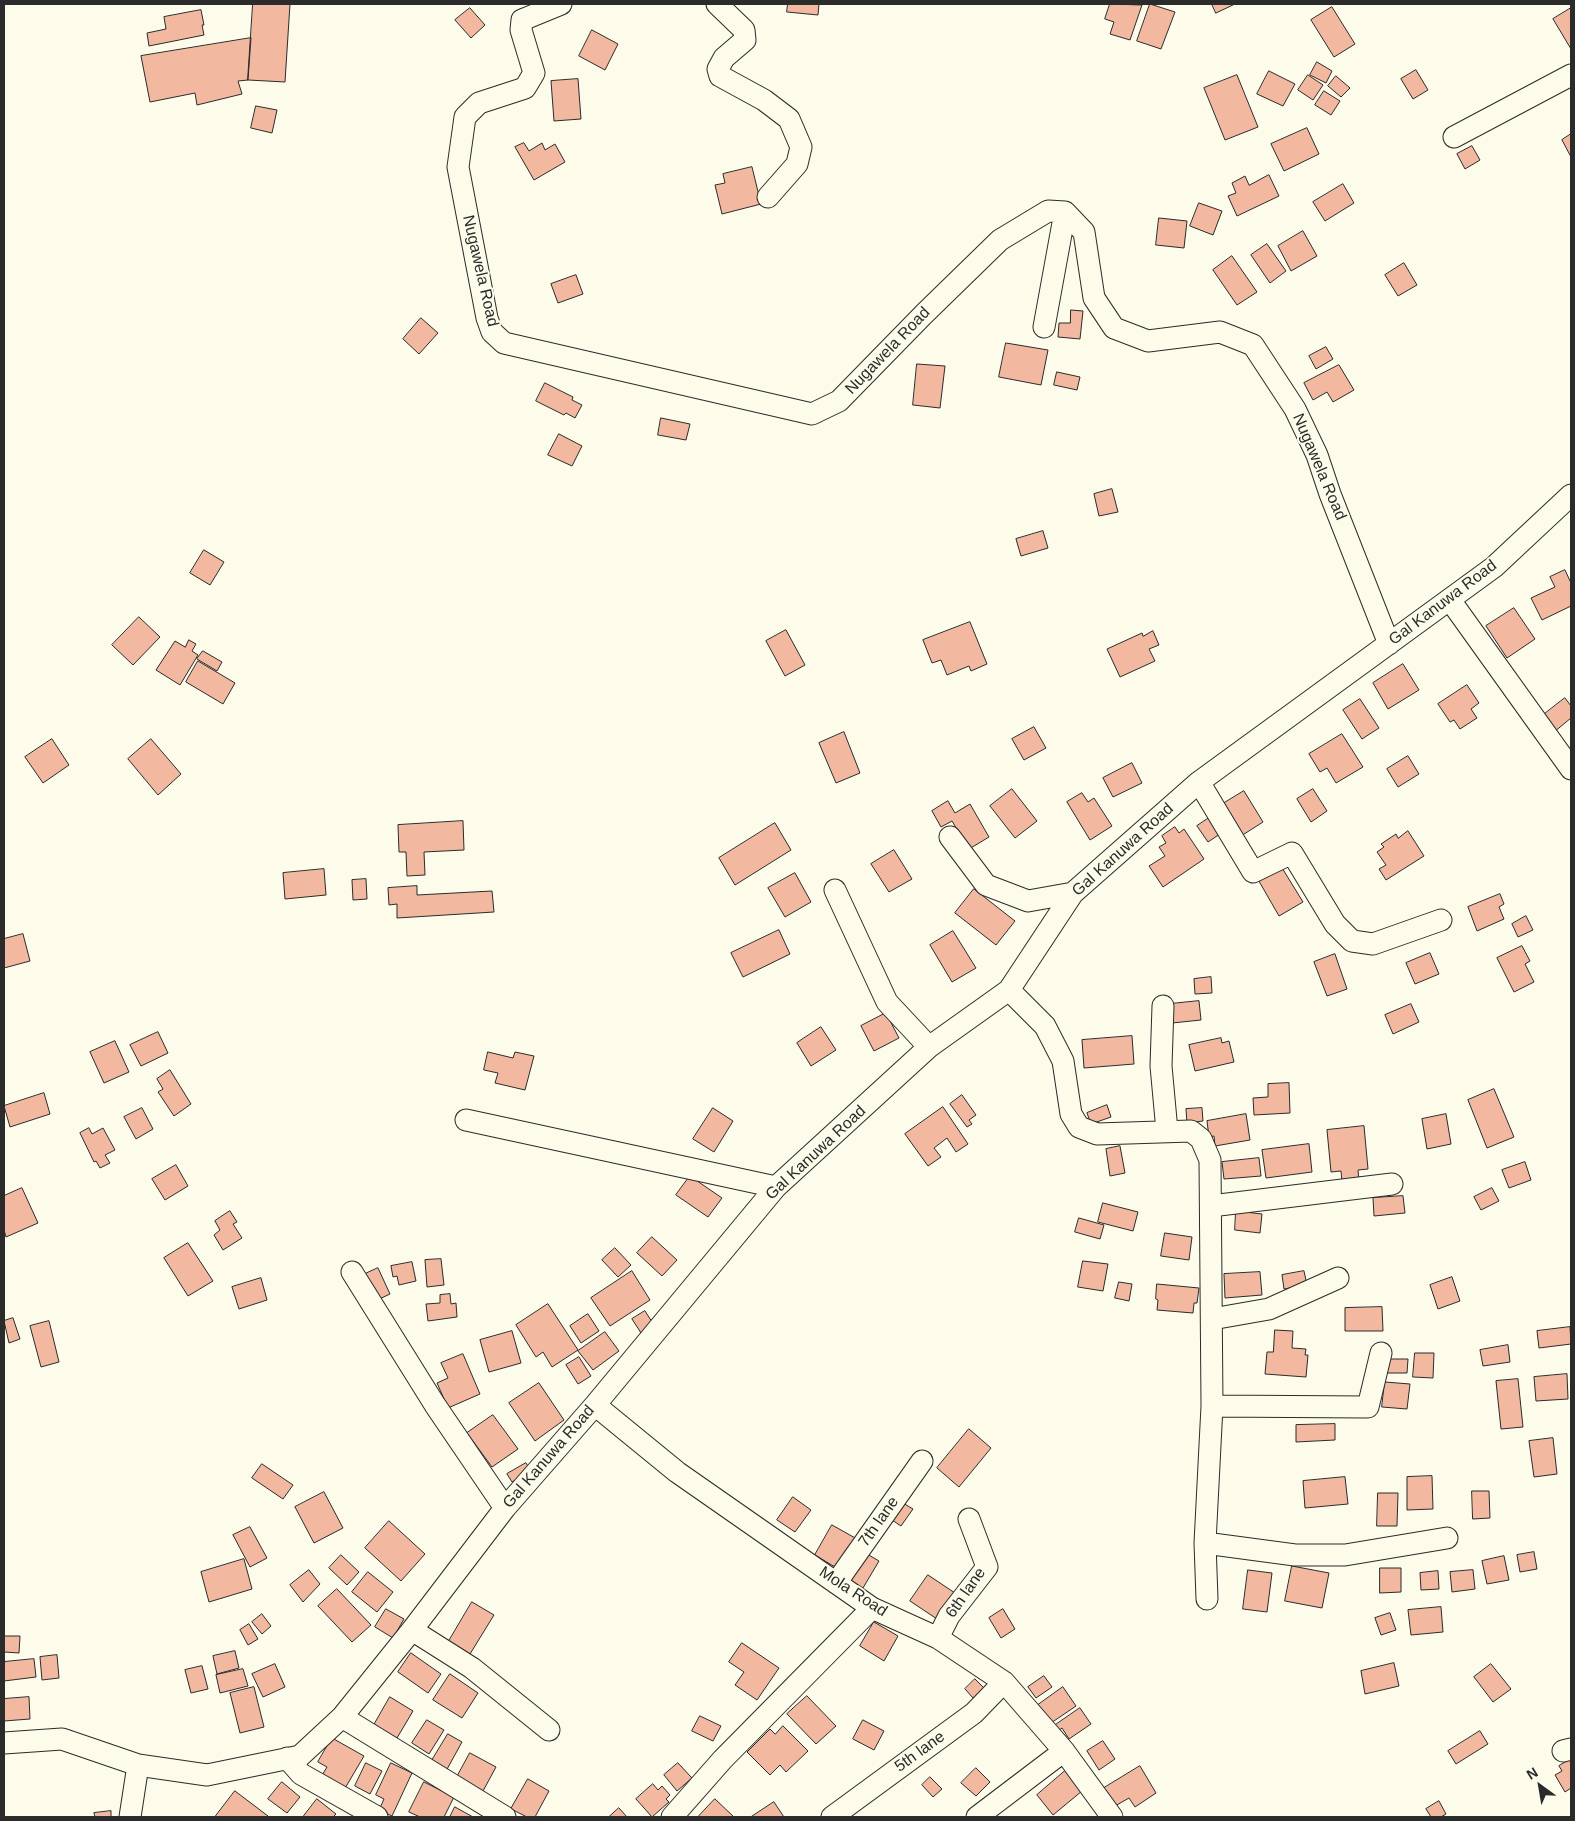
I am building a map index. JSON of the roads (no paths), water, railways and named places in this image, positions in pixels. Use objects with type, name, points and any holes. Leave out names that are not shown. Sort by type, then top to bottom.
[{"type":"street","name":"Nugawela Road","points":[[561,4],[522,20],[521,30],[534,73],[525,88],[478,103],[465,117],[458,167],[487,318],[492,332],[504,343],[812,414],[839,401],[1000,240],[1048,210],[1065,212],[1084,232],[1094,298],[1114,328],[1148,341],[1220,332],[1253,345],[1295,409],[1317,455],[1330,494],[1389,644]]},
{"type":"street","points":[[717,4],[744,30],[745,40],[724,58],[718,69],[720,76],[764,100],[789,119],[801,147],[797,164],[768,196]]},
{"type":"street","points":[[1454,138],[1571,75]]},
{"type":"street","points":[[1044,326],[1065,212]]},
{"type":"street","name":"Gal Kanuwa Road","points":[[4,1743],[62,1739],[138,1765],[207,1775],[300,1756],[342,1717],[412,1630],[505,1508],[595,1405],[776,1187],[929,1047],[1009,990],[1072,893],[1199,782],[1494,567],[1571,496]]},
{"type":"street","points":[[1450,600],[1571,769]]},
{"type":"street","points":[[1199,782],[1253,872],[1292,853],[1335,924],[1352,941],[1373,944],[1441,920]]},
{"type":"street","points":[[950,837],[986,885],[1028,901],[1072,893]]},
{"type":"street","points":[[835,890],[887,1002],[929,1047]]},
{"type":"street","points":[[1009,990],[1045,1026],[1063,1060],[1071,1114],[1079,1126],[1097,1134],[1192,1131],[1201,1139],[1210,1160],[1212,1206],[1212,1406],[1205,1543],[1207,1599]]},
{"type":"street","points":[[1164,1006],[1161,1066],[1166,1131]]},
{"type":"street","points":[[466,1120],[776,1187]]},
{"type":"street","points":[[1212,1206],[1392,1184]]},
{"type":"street","points":[[352,1272],[435,1405],[505,1508]]},
{"type":"street","points":[[1212,1319],[1269,1309],[1338,1278]]},
{"type":"street","points":[[1212,1406],[1368,1407],[1381,1353]]},
{"type":"street","name":"Mola Road","points":[[595,1405],[677,1472],[872,1608],[938,1638],[1004,1682],[1064,1751],[1112,1817]]},
{"type":"street","name":"7th lane","points":[[836,1583],[922,1461]]},
{"type":"street","name":"6th lane","points":[[938,1638],[949,1616],[987,1567],[969,1519]]},
{"type":"street","points":[[1205,1543],[1295,1556],[1345,1555],[1446,1538]]},
{"type":"street","points":[[672,1817],[723,1759],[872,1608]]},
{"type":"street","points":[[412,1630],[472,1668],[549,1730]]},
{"type":"street","name":"5th lane","points":[[832,1817],[974,1713],[1004,1682]]},
{"type":"street","points":[[342,1717],[504,1817]]},
{"type":"street","points":[[977,1817],[1064,1751]]},
{"type":"street","points":[[287,1758],[301,1774],[377,1817]]},
{"type":"street","points":[[130,1817],[138,1765]]}]
